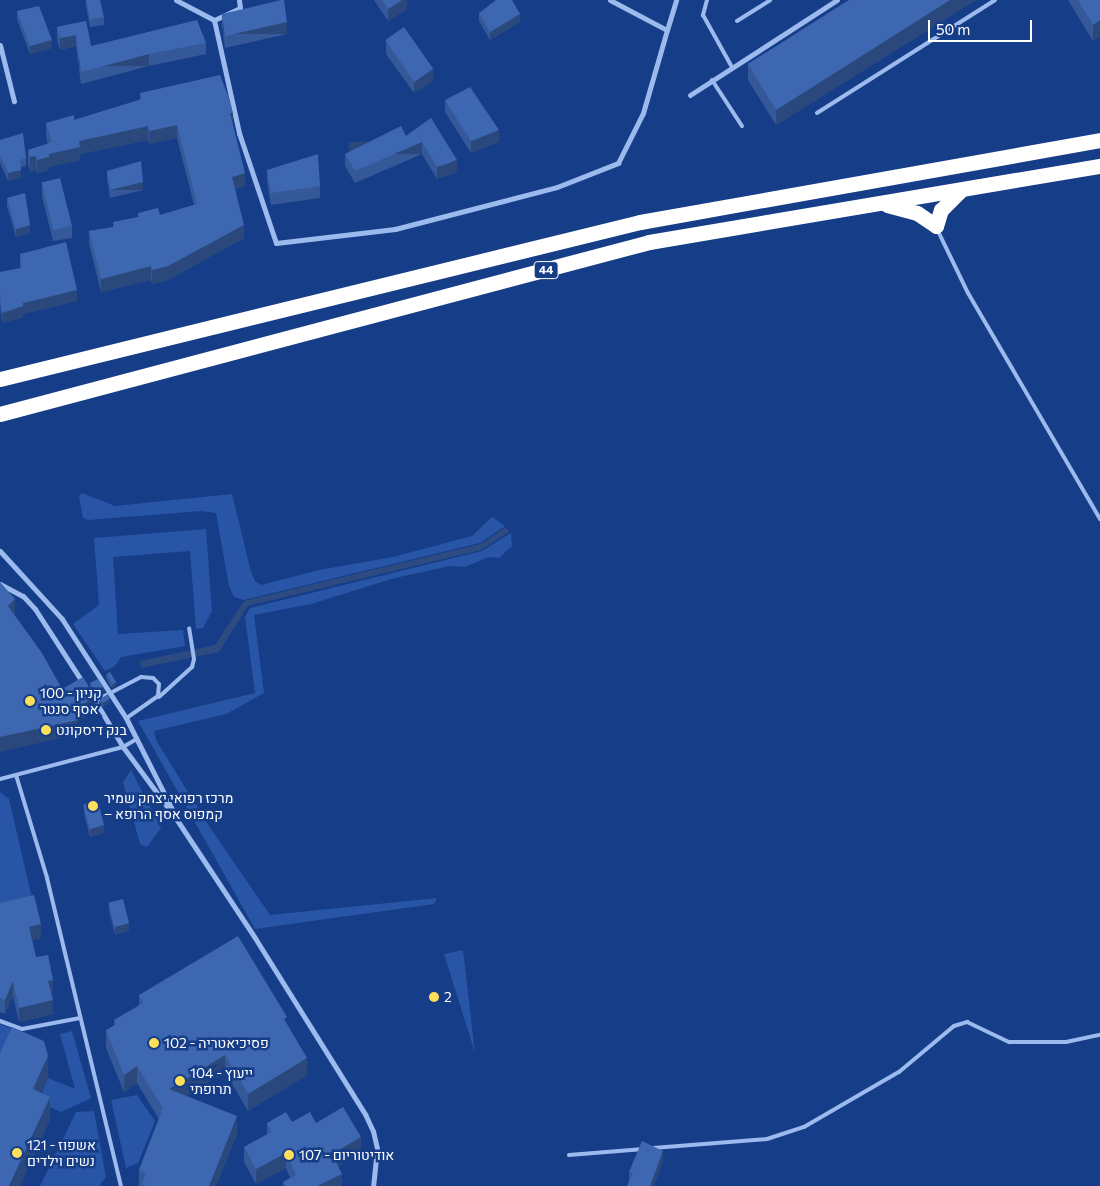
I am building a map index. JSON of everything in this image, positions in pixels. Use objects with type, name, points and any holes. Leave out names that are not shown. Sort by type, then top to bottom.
[{"type":"highway","name":"44","points":[[0,380],[640,222],[1100,140]]},
{"type":"highway","name":"44","points":[[0,414],[649,242],[1100,166]]},
{"type":"highway","points":[[870,205],[891,204],[917,213],[936,226],[941,210],[964,189]]},
{"type":"street","points":[[176,0],[214,20],[239,133],[276,243],[395,229],[557,187],[618,163],[643,113],[676,0]]},
{"type":"street","points":[[214,20],[240,8],[239,0]]},
{"type":"street","points":[[610,0],[667,30]]},
{"type":"street","points":[[690,95],[732,66],[837,0]]},
{"type":"street","points":[[0,46],[14,101]]},
{"type":"street","points":[[0,551],[62,619],[126,718],[177,820]]},
{"type":"street","points":[[0,584],[23,596],[35,610],[123,748],[177,820],[365,1114],[374,1131],[377,1149],[373,1186]]},
{"type":"lane","points":[[707,0],[703,15],[732,66]]},
{"type":"lane","points":[[737,21],[770,0]]},
{"type":"lane","points":[[817,113],[995,0]]},
{"type":"lane","points":[[712,80],[742,126]]},
{"type":"lane","points":[[936,226],[968,293],[1100,519]]},
{"type":"lane","points":[[126,718],[190,672],[194,659],[189,628]]},
{"type":"lane","points":[[94,701],[109,692],[147,676],[159,684],[156,698]]},
{"type":"lane","points":[[0,779],[123,748],[137,739]]},
{"type":"lane","points":[[16,775],[47,878],[121,1184],[116,1186]]},
{"type":"lane","points":[[0,1021],[22,1029],[80,1018]]},
{"type":"lane","points":[[568,1155],[767,1139],[804,1127],[900,1072],[954,1026],[967,1022],[1009,1042],[1066,1042],[1100,1035]]},
{"type":"shaded area","points":[[82,493],[115,506],[232,494],[251,572],[255,581],[261,585],[319,570],[393,557],[472,536],[492,517],[505,526],[480,543],[244,600],[234,597],[229,586],[216,513],[201,511],[88,520],[83,518],[79,497]]},
{"type":"shaded area","points":[[506,527],[509,532],[481,550],[248,606],[219,652],[141,668],[140,661],[215,645],[244,601],[480,544]]},
{"type":"shaded area","points":[[206,529],[212,611],[203,628],[196,629],[190,551],[113,557],[118,634],[183,630],[185,646],[121,657],[115,666],[105,671],[73,624],[99,605],[94,538]]},
{"type":"shaded area","points":[[511,533],[512,546],[499,558],[489,557],[465,567],[450,566],[395,578],[311,604],[254,615],[264,693],[226,714],[154,731],[156,740],[209,826],[270,915],[437,898],[434,904],[255,929],[138,721],[255,693],[245,617],[250,608],[482,551]]},
{"type":"shaded area","points":[[131,770],[161,828],[147,847],[140,844],[123,782]]},
{"type":"shaded area","points":[[0,792],[9,799],[34,907],[0,916]]},
{"type":"shaded area","points":[[463,950],[475,1053],[444,954]]},
{"type":"shaded area","points":[[0,1024],[13,1029],[0,1061]]},
{"type":"shaded area","points":[[72,1031],[91,1098],[61,1112],[38,1102],[48,1078],[75,1089],[60,1034]]},
{"type":"shaded area","points":[[137,1095],[155,1121],[138,1163],[126,1168],[111,1100]]},
{"type":"shaded area","points":[[94,1111],[106,1177],[99,1186],[40,1186],[76,1112]]},
{"type":"building","points":[[86,0],[100,0],[104,17],[90,19]]},
{"type":"building","points":[[284,0],[287,22],[225,36],[222,14]]},
{"type":"building","points":[[382,0],[402,0],[388,9]]},
{"type":"building","points":[[496,0],[512,0],[520,14],[490,32],[479,13]]},
{"type":"building","points":[[849,0],[950,0],[776,110],[748,64]]},
{"type":"building","points":[[1078,0],[1100,0],[1100,20],[1093,25]]},
{"type":"building","points":[[39,6],[52,40],[30,46],[17,11]]},
{"type":"building","points":[[197,20],[206,43],[149,54],[81,72],[76,35],[60,38],[57,27],[86,21],[91,46]]},
{"type":"building","points":[[404,27],[433,69],[414,82],[385,40]]},
{"type":"building","points":[[220,75],[230,101],[233,113],[230,113],[245,173],[232,177],[244,225],[168,266],[152,270],[151,266],[101,279],[89,231],[114,227],[113,222],[139,217],[138,213],[158,208],[160,215],[197,204],[177,125],[149,131],[148,126],[79,141],[80,147],[49,154],[49,157],[37,160],[36,156],[30,157],[28,150],[52,142],[46,123],[74,115],[74,120],[142,99],[140,93]]},
{"type":"building","points":[[470,87],[499,130],[471,141],[445,100]]},
{"type":"building","points":[[431,118],[457,160],[437,167],[422,142],[355,171],[345,154],[401,126],[406,136]]},
{"type":"building","points":[[23,133],[26,158],[20,160],[21,170],[8,173],[0,155],[0,140]]},
{"type":"building","points":[[318,154],[320,186],[271,193],[267,170]]},
{"type":"building","points":[[141,161],[143,182],[110,190],[107,171]]},
{"type":"building","points":[[60,178],[72,226],[53,230],[42,183]]},
{"type":"building","points":[[25,193],[30,225],[16,229],[7,198]]},
{"type":"building","points":[[66,242],[77,290],[23,303],[23,306],[2,313],[0,272],[22,268],[20,254]]},
{"type":"building","name":"100 - קניון אסף סנטר","points":[[0,582],[15,599],[8,606],[42,653],[62,689],[83,677],[95,697],[73,710],[78,720],[0,737]]},
{"type":"building","points":[[110,672],[116,682],[113,684],[107,674]]},
{"type":"building","points":[[98,679],[104,688],[96,692],[90,683]]},
{"type":"building","points":[[108,694],[110,698],[103,703],[100,699]]},
{"type":"building","points":[[98,801],[104,825],[89,829],[83,805]]},
{"type":"building","points":[[34,895],[41,924],[29,927],[36,957],[48,955],[53,980],[48,981],[53,1000],[19,1008],[13,981],[5,1000],[0,998],[0,903]]},
{"type":"building","points":[[123,899],[129,923],[114,927],[108,903]]},
{"type":"building","points":[[238,936],[287,1017],[284,1019],[307,1058],[248,1094],[225,1055],[169,1089],[237,1116],[209,1186],[147,1186],[142,1184],[146,1173],[139,1170],[163,1108],[137,1066],[124,1075],[106,1030],[117,1024],[114,1020],[143,1003],[139,995]]},
{"type":"building","points":[[12,1027],[44,1041],[48,1056],[33,1089],[50,1097],[9,1186],[0,1186],[0,1053]]},
{"type":"building","points":[[343,1107],[361,1137],[332,1154],[342,1174],[317,1186],[286,1186],[283,1182],[296,1175],[286,1153],[256,1169],[244,1147],[271,1132],[267,1123],[286,1112],[292,1122],[310,1112],[316,1123]]},
{"type":"building","points":[[642,1141],[663,1151],[650,1186],[627,1186],[633,1173],[629,1172]]},
{"type":"place","name":"100 - קניון אסף סנטר","points":[[30,701]]},
{"type":"place","name":"בנק דיסקונט","points":[[46,730]]},
{"type":"place","name":"מרכז רפואי יצחק שמיר – קמפוס אסף הרופא","points":[[93,806]]},
{"type":"place","name":"2","points":[[434,997]]},
{"type":"place","name":"102 - פסיכיאטריה","points":[[154,1043]]},
{"type":"place","name":"104 - ייעוץ תרופתי","points":[[180,1081]]},
{"type":"place","name":"121 - אשפוז נשים וילדים","points":[[17,1153]]},
{"type":"place","name":"107 - אודיטוריום","points":[[289,1155]]}]
